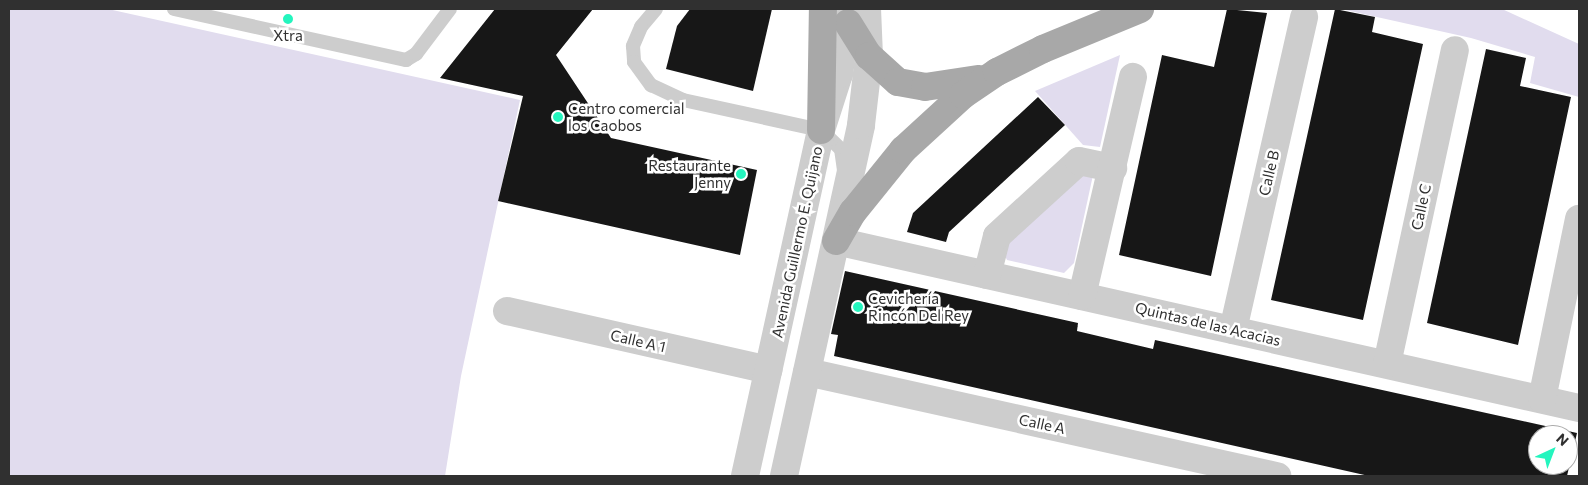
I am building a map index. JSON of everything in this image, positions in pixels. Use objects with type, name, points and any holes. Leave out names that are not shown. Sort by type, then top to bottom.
[{"type":"main road","points":[[821,130],[823,9]]},
{"type":"main road","points":[[854,13],[869,56],[898,82],[917,87],[966,83],[997,72],[1043,49],[1140,9]]},
{"type":"main road","points":[[836,241],[853,212],[903,150],[944,110],[997,72]]},
{"type":"street","name":"Avenida Guillermo E. Quijano","points":[[745,476],[821,130],[854,13]]},
{"type":"street","name":"Calle B","points":[[1233,330],[1304,17]]},
{"type":"street","name":"Calle C","points":[[1387,364],[1456,50]]},
{"type":"street","points":[[784,476],[861,125],[869,56]]},
{"type":"street","points":[[1082,296],[1133,77]]},
{"type":"street","points":[[987,275],[997,236],[1079,161],[1112,168]]},
{"type":"street","points":[[1542,400],[1579,219]]},
{"type":"street","name":"Quintas de las Acacias","points":[[836,241],[1579,408]]},
{"type":"street","name":"Calle A 1","points":[[507,312],[768,370]]},
{"type":"street","name":"Calle A","points":[[807,372],[1278,476]]},
{"type":"lane","points":[[174,9],[406,60],[416,54],[450,9]]},
{"type":"lane","points":[[656,9],[642,27],[633,46],[634,62],[651,84],[683,100],[821,130],[841,149],[845,193]]},
{"type":"shaded area","points":[[9,9],[108,9],[520,100],[461,376],[445,476],[9,476]]},
{"type":"shaded area","points":[[1341,9],[1502,9],[1579,44],[1579,97],[1530,83],[1535,57],[1471,38]]},
{"type":"shaded area","points":[[1120,55],[1100,147],[1083,145],[1035,91]]},
{"type":"shaded area","points":[[1083,173],[1093,175],[1074,263],[1064,273],[1007,260],[1005,256],[1010,235]]},
{"type":"building","name":"Centro comercial los Caobos","points":[[495,9],[593,9],[556,55],[611,138],[757,170],[740,255],[498,201],[523,96],[440,78]]},
{"type":"building","points":[[690,9],[772,9],[753,91],[666,69],[677,26]]},
{"type":"building","points":[[1227,9],[1267,13],[1211,276],[1119,255],[1162,55],[1214,67]]},
{"type":"building","points":[[1335,9],[1375,17],[1372,32],[1423,44],[1363,320],[1271,300]]},
{"type":"building","points":[[1486,49],[1526,58],[1520,86],[1571,97],[1518,345],[1427,323]]},
{"type":"building","points":[[1038,97],[1065,125],[949,232],[946,242],[907,232],[913,213]]},
{"type":"building","points":[[845,271],[1078,323],[1077,331],[1153,349],[1155,340],[1541,425],[1528,425],[1528,475],[1567,475],[1369,476],[834,356],[838,335],[831,334]]},
{"type":"place","name":"Xtra","points":[[288,19]]},
{"type":"place","name":"Centro comercial los Caobos","points":[[558,117]]},
{"type":"place","name":"Restaurante Jenny","points":[[741,174]]},
{"type":"place","name":"Cevichería Rincón Del Rey","points":[[858,307]]}]
